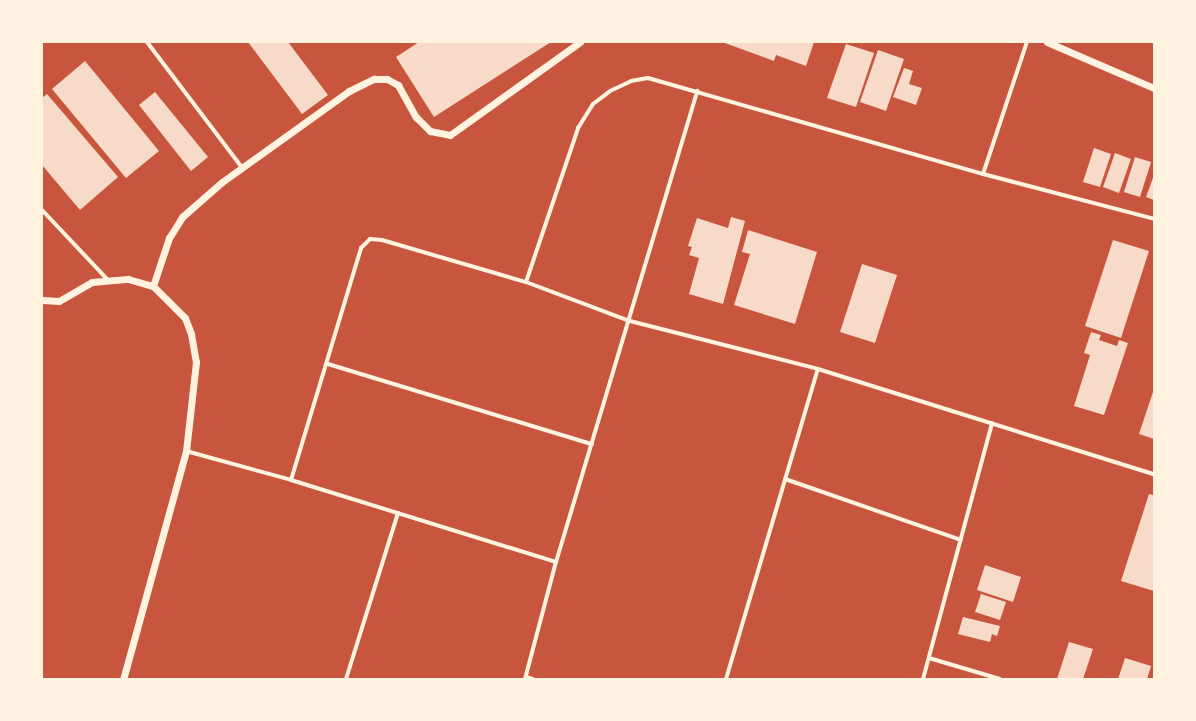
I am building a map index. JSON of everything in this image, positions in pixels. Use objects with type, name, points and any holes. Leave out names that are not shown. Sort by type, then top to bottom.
[{"type":"street","points":[[147,42],[243,169]]},
{"type":"street","points":[[153,286],[169,238],[182,217],[222,182],[243,169],[349,91],[374,79],[387,79],[398,85],[416,117],[430,131],[450,135],[580,42]]},
{"type":"street","points":[[983,174],[1027,42]]},
{"type":"street","points":[[1047,42],[1154,88]]},
{"type":"street","points":[[526,282],[570,146],[593,104],[632,81],[648,78],[983,174],[1154,219]]},
{"type":"street","points":[[533,679],[525,678],[556,562],[630,321],[697,91]]},
{"type":"street","points":[[42,210],[108,280]]},
{"type":"street","points":[[291,480],[328,364],[361,248],[370,239],[382,240],[526,282],[630,321],[818,370],[1154,474]]},
{"type":"street","points":[[42,300],[59,301],[92,282],[128,279],[153,286],[185,318],[194,348],[196,362],[195,390],[186,451],[123,679]]},
{"type":"street","points":[[328,364],[592,444]]},
{"type":"street","points":[[726,679],[818,370]]},
{"type":"street","points":[[923,679],[992,423]]},
{"type":"street","points":[[186,451],[291,480],[556,562]]},
{"type":"street","points":[[785,479],[961,540]]},
{"type":"street","points":[[346,679],[398,513]]},
{"type":"street","points":[[929,658],[1000,679]]},
{"type":"building","points":[[248,42],[288,42],[328,95],[302,114]]},
{"type":"building","points":[[419,42],[551,42],[434,117],[396,57]]},
{"type":"building","points":[[722,42],[814,42],[806,66],[776,55],[774,61]]},
{"type":"building","points":[[846,44],[874,53],[856,107],[827,98]]},
{"type":"building","points":[[878,50],[904,59],[886,111],[860,102]]},
{"type":"building","points":[[85,61],[159,151],[126,178],[52,89]]},
{"type":"building","points":[[904,68],[913,71],[909,84],[922,88],[916,105],[893,97]]},
{"type":"building","points":[[155,92],[208,157],[191,171],[139,105]]},
{"type":"building","points":[[47,94],[118,177],[80,210],[42,165],[42,98]]},
{"type":"building","points":[[1094,148],[1111,154],[1100,187],[1083,182]]},
{"type":"building","points":[[1115,153],[1131,159],[1119,193],[1103,187]]},
{"type":"building","points":[[1135,157],[1151,162],[1140,197],[1124,192]]},
{"type":"building","points":[[1154,175],[1154,200],[1146,197]]},
{"type":"building","points":[[731,217],[745,221],[723,304],[689,294],[699,258],[689,255],[692,247],[688,246],[697,218],[728,228]]},
{"type":"building","points":[[748,230],[817,252],[795,324],[734,305],[750,254],[742,252]]},
{"type":"building","points":[[1113,240],[1149,251],[1121,338],[1085,326]]},
{"type":"building","points":[[862,264],[897,275],[875,343],[840,332]]},
{"type":"building","points":[[1091,332],[1101,335],[1099,340],[1117,346],[1119,340],[1128,343],[1104,415],[1074,406],[1090,355],[1084,353]]},
{"type":"building","points":[[1154,389],[1154,439],[1139,434]]},
{"type":"building","points":[[1149,494],[1154,495],[1154,591],[1121,581]]},
{"type":"building","points":[[985,565],[1021,577],[1013,602],[977,590]]},
{"type":"building","points":[[981,594],[1006,602],[1000,620],[975,612]]},
{"type":"building","points":[[963,617],[1000,626],[997,636],[992,634],[990,642],[958,634]]},
{"type":"building","points":[[1069,642],[1093,649],[1083,679],[1057,679]]},
{"type":"building","points":[[1125,658],[1151,666],[1147,679],[1118,679]]}]
